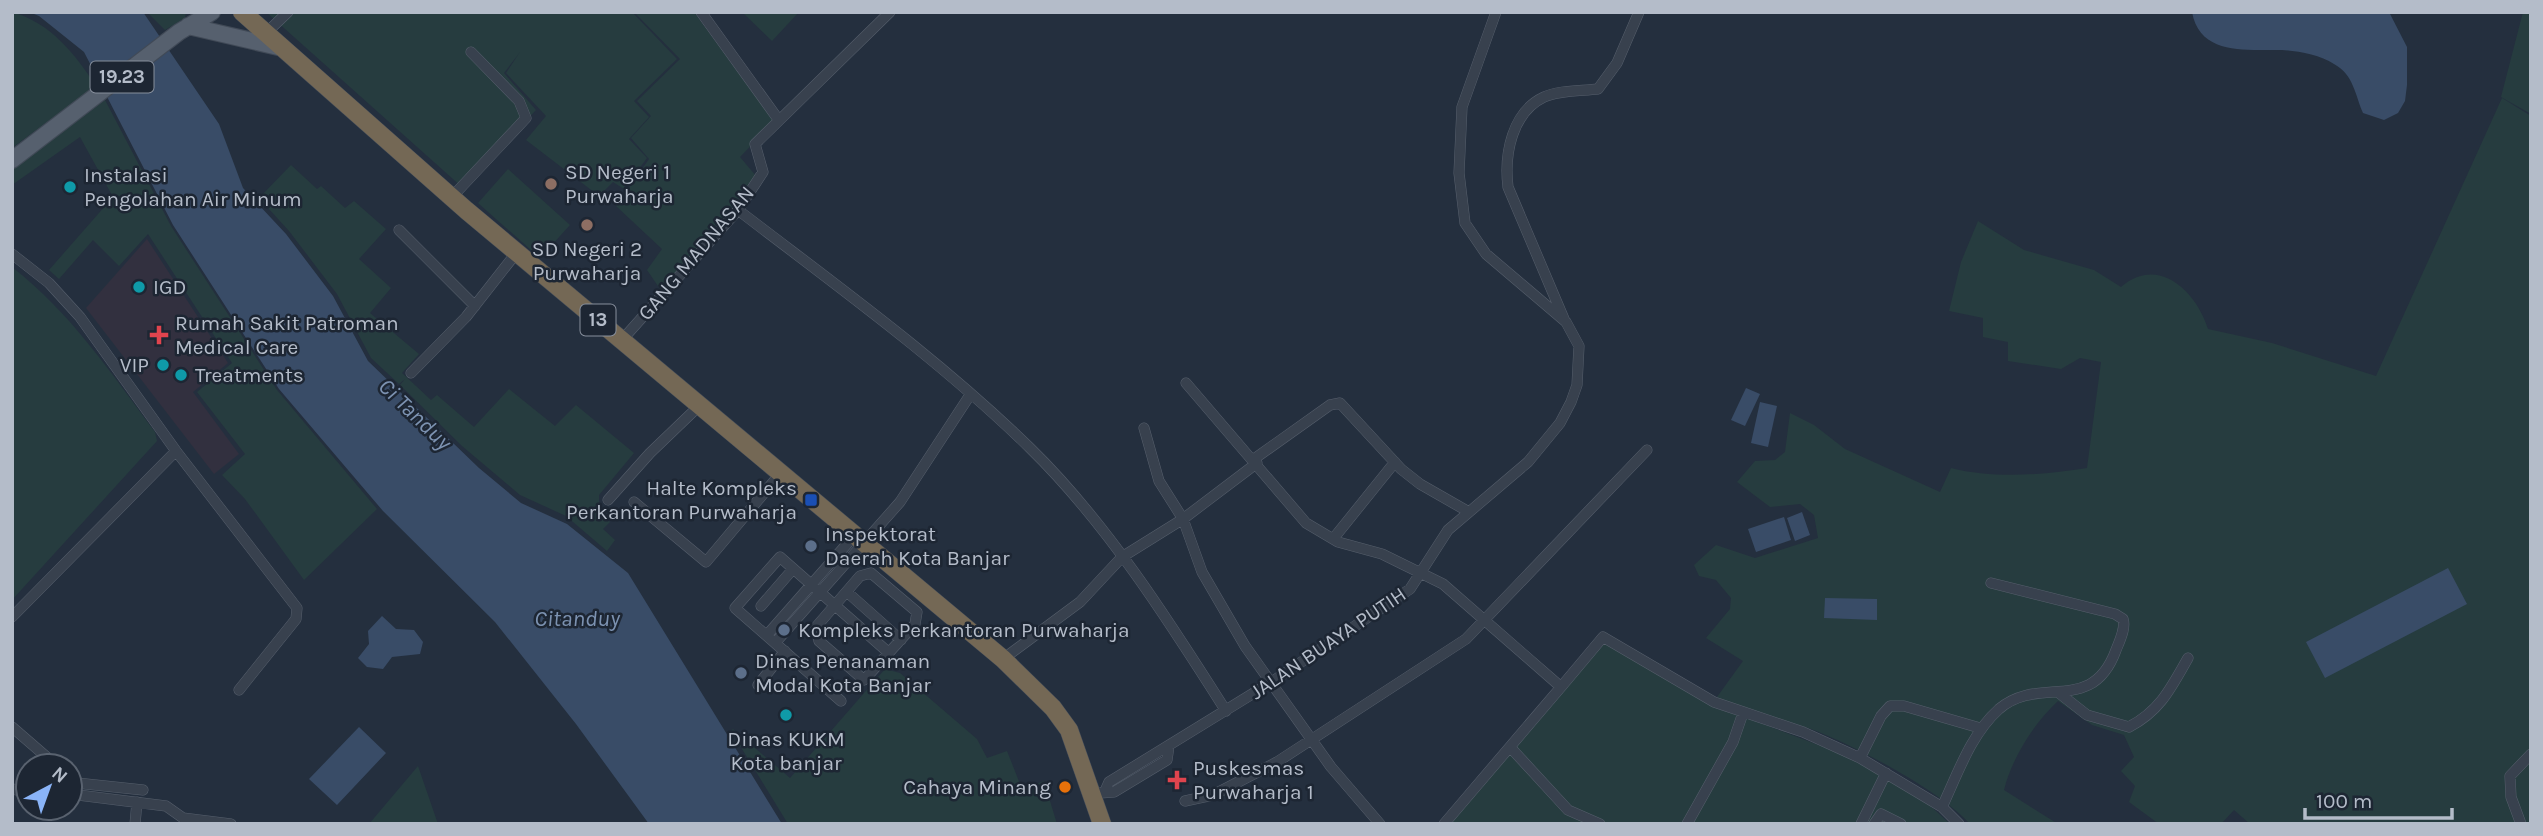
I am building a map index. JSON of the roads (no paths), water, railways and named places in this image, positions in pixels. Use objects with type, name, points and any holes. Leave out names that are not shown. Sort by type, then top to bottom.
[{"type":"highway","name":"13","points":[[242,12],[271,41],[451,198],[1003,659],[1062,720],[1100,793],[1102,824]]},
{"type":"main road","name":"19.23","points":[[12,160],[65,122],[187,25],[212,12]]},
{"type":"main road","points":[[187,25],[271,41]]},
{"type":"street","points":[[271,41],[288,12]]},
{"type":"street","points":[[701,12],[778,119]]},
{"type":"street","name":"GANG MADNASAN","points":[[622,340],[738,210],[763,172],[755,144],[890,12]]},
{"type":"street","points":[[1496,12],[1462,107],[1459,173],[1465,223],[1486,254],[1566,323]]},
{"type":"street","name":"JALAN BUAYA PUTIH","points":[[1100,793],[1110,782],[1270,683],[1410,589],[1422,574],[1437,544],[1528,461],[1556,429],[1571,402],[1580,367],[1579,346],[1566,323],[1508,187],[1507,173],[1514,130],[1523,111],[1546,96],[1598,89],[1617,63],[1639,12]]},
{"type":"street","points":[[451,198],[526,118],[519,101],[471,52]]},
{"type":"street","points":[[738,210],[889,327],[1030,448],[1122,557],[1167,616],[1226,711]]},
{"type":"street","points":[[399,230],[475,306]]},
{"type":"street","points":[[411,373],[475,306],[517,252]]},
{"type":"street","points":[[12,254],[49,283],[80,317],[176,451],[297,608],[296,619],[239,690]]},
{"type":"street","points":[[1186,383],[1255,461],[1298,515],[1333,539],[1382,554],[1456,593],[1561,687]]},
{"type":"street","points":[[771,639],[811,584],[900,502],[970,395]]},
{"type":"street","points":[[1003,659],[1080,601],[1122,557],[1183,519],[1330,405],[1340,403],[1395,462],[1420,484],[1469,512]]},
{"type":"street","points":[[608,500],[650,453],[699,406]]},
{"type":"street","points":[[1144,428],[1159,481],[1183,519],[1202,572],[1270,683],[1312,741],[1380,824]]},
{"type":"street","points":[[1185,801],[1213,794],[1240,782],[1312,741],[1387,689],[1448,652],[1487,619],[1647,450]]},
{"type":"street","points":[[12,617],[176,451]]},
{"type":"street","points":[[1333,539],[1395,462]]},
{"type":"street","points":[[634,502],[706,562],[780,474]]},
{"type":"street","points":[[771,639],[821,592],[858,539]]},
{"type":"street","points":[[841,701],[735,608],[780,557],[889,653]]},
{"type":"street","points":[[761,606],[793,569]]},
{"type":"street","points":[[871,573],[917,612],[915,624],[864,680],[819,641],[816,627],[836,605],[860,576],[871,573]]},
{"type":"street","points":[[1942,807],[1980,728],[2005,705],[2023,696],[2077,690],[2098,681],[2112,661],[2125,622],[2115,614],[1991,583]]},
{"type":"street","points":[[847,592],[901,640]]},
{"type":"street","points":[[1444,824],[1603,637],[1714,702],[1803,732],[1860,758],[1942,807],[1959,824]]},
{"type":"street","points":[[758,685],[785,651]]},
{"type":"street","points":[[2059,693],[2087,715],[2129,727],[2148,717],[2161,705],[2188,658]]},
{"type":"street","points":[[1860,758],[1881,716],[1890,706],[1904,706],[1980,728]]},
{"type":"street","points":[[1687,824],[1733,742],[1743,713]]},
{"type":"street","points":[[12,727],[41,752]]},
{"type":"street","points":[[1510,747],[1568,810],[1601,824]]},
{"type":"street","points":[[2521,824],[2511,797],[2510,776],[2531,754]]},
{"type":"street","points":[[1861,824],[1886,773]]},
{"type":"street","points":[[84,784],[143,790]]},
{"type":"street","points":[[84,796],[166,806],[183,818],[231,824]]},
{"type":"street","points":[[135,824],[137,802]]},
{"type":"street","points":[[1874,824],[1881,814],[1901,824]]},
{"type":"water","name":"Citanduy","points":[[29,12],[143,12],[219,124],[243,188],[286,234],[333,296],[368,361],[479,468],[521,503],[567,524],[628,573],[782,824],[649,824],[576,724],[495,622],[383,511],[279,389],[173,225],[84,52],[39,16]]},
{"type":"water","points":[[2192,12],[2389,12],[2407,47],[2405,101],[2398,113],[2384,120],[2363,113],[2350,80],[2334,64],[2302,52],[2228,48],[2215,44],[2197,27]]},
{"type":"water","points":[[1746,388],[1760,394],[1745,426],[1731,420]]},
{"type":"water","points":[[1760,402],[1777,406],[1768,447],[1751,443]]},
{"type":"water","points":[[1802,512],[1810,535],[1795,541],[1787,518]]},
{"type":"water","points":[[1784,517],[1791,540],[1756,552],[1748,529]]},
{"type":"water","points":[[2448,568],[2467,604],[2325,678],[2306,642]]},
{"type":"water","points":[[1825,598],[1877,599],[1877,620],[1824,618]]},
{"type":"water","points":[[382,616],[396,629],[414,630],[423,642],[420,654],[392,657],[383,669],[367,667],[358,658],[369,644],[368,631]]},
{"type":"water","points":[[359,727],[386,753],[337,805],[309,779]]},
{"type":"place","name":"SD Negeri 1 Purwaharja","points":[[551,184]]},
{"type":"place","name":"Instalasi Pengolahan Air Minum","points":[[70,187]]},
{"type":"place","name":"SD Negeri 2 Purwaharja","points":[[587,225]]},
{"type":"place","name":"IGD","points":[[139,287]]},
{"type":"place","name":"Rumah Sakit Patroman Medical Care","points":[[159,335]]},
{"type":"place","name":"VIP","points":[[163,365]]},
{"type":"place","name":"Treatments","points":[[181,375]]},
{"type":"place","name":"Halte Kompleks Perkantoran Purwaharja","points":[[811,500]]},
{"type":"place","name":"Inspektorat Daerah Kota Banjar","points":[[811,546]]},
{"type":"place","name":"Kompleks Perkantoran Purwaharja","points":[[784,630]]},
{"type":"place","name":"Dinas Penanaman Modal Kota Banjar","points":[[741,673]]},
{"type":"place","name":"Dinas KUKM Kota banjar","points":[[786,715]]},
{"type":"place","name":"Puskesmas Purwaharja 1","points":[[1177,780]]},
{"type":"place","name":"Cahaya Minang","points":[[1065,787]]},
{"type":"water label","name":"Ci Tanduy","points":[[415,414]]}]
